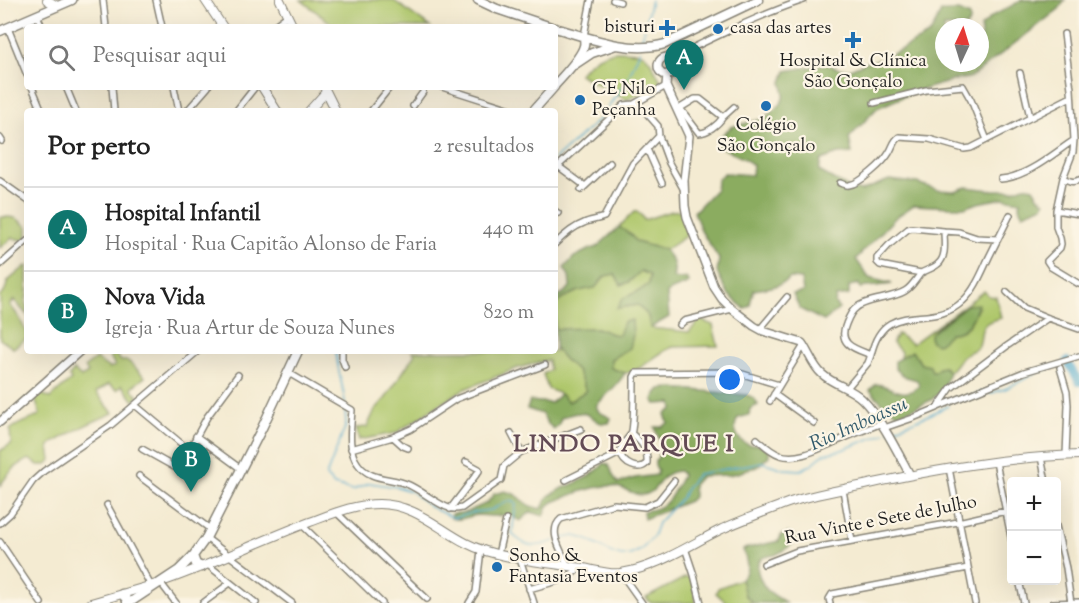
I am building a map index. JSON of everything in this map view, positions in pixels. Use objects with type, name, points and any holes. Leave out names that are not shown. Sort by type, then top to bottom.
[{"type":"main road","points":[[47,0],[57,6]]},
{"type":"main road","points":[[4,29],[72,0]]},
{"type":"main road","points":[[205,0],[222,24]]},
{"type":"main road","points":[[280,0],[291,24]]},
{"type":"main road","points":[[478,0],[542,24]]},
{"type":"main road","points":[[558,29],[616,45],[644,47],[665,44],[758,0]]},
{"type":"main road","points":[[558,81],[584,46],[584,36]]},
{"type":"main road","points":[[569,69],[592,53],[616,45]]},
{"type":"main road","points":[[264,90],[275,108]]},
{"type":"main road","points":[[311,108],[326,90]]},
{"type":"main road","points":[[327,90],[335,108]]},
{"type":"main road","points":[[536,108],[550,90]]},
{"type":"main road","points":[[122,594],[128,603],[179,570],[193,556],[242,469],[296,354]]},
{"type":"main road","points":[[91,603],[151,586],[336,512],[369,504],[392,505],[419,514],[466,544],[481,550],[519,558],[566,562],[580,568],[617,574],[650,566],[725,528],[787,503],[949,468],[1079,455]]},
{"type":"main road","points":[[193,556],[196,564],[205,566]]},
{"type":"street","points":[[104,0],[106,24]]},
{"type":"street","points":[[156,0],[161,24]]},
{"type":"street","points":[[584,36],[591,0]]},
{"type":"street","points":[[613,0],[620,2]]},
{"type":"street","points":[[661,60],[770,12],[804,0]]},
{"type":"street","points":[[37,15],[41,24]]},
{"type":"street","points":[[276,24],[287,16]]},
{"type":"street","points":[[4,29],[24,69]]},
{"type":"street","points":[[1064,34],[1074,140],[1073,152],[1063,178],[1056,210],[1056,227],[1061,244],[1048,263],[1079,284]]},
{"type":"street","points":[[665,44],[670,58],[676,63],[673,73],[667,75]]},
{"type":"street","points":[[644,47],[661,60]]},
{"type":"street","points":[[661,60],[660,70],[667,75]]},
{"type":"street","points":[[1020,73],[1030,117]]},
{"type":"street","points":[[667,75],[666,86],[679,109],[688,132],[684,190],[687,217],[714,287],[732,309],[760,329],[800,341],[821,373],[863,400],[884,430],[910,475]]},
{"type":"street","points":[[558,167],[624,105],[634,104],[666,86]]},
{"type":"street","points":[[874,103],[926,90],[963,86],[987,140]]},
{"type":"street","points":[[33,90],[41,108]]},
{"type":"street","points":[[67,90],[75,108]]},
{"type":"street","points":[[112,90],[114,108]]},
{"type":"street","points":[[175,90],[178,108]]},
{"type":"street","points":[[190,108],[205,90]]},
{"type":"street","points":[[238,108],[253,90]]},
{"type":"street","points":[[373,108],[388,90]]},
{"type":"street","points":[[413,106],[423,90]]},
{"type":"street","points":[[451,90],[508,108]]},
{"type":"street","points":[[840,183],[851,185],[865,178],[888,155],[899,137],[928,139],[971,148],[1071,97]]},
{"type":"street","points":[[679,109],[698,98],[723,117]]},
{"type":"street","points":[[634,104],[642,108],[658,126],[659,136],[669,164],[684,190]]},
{"type":"street","points":[[679,109],[701,134],[721,121],[734,107]]},
{"type":"street","points":[[558,241],[576,227],[604,217],[633,163],[659,136]]},
{"type":"street","points":[[1001,179],[1029,170],[1074,140]]},
{"type":"street","points":[[647,149],[662,183]]},
{"type":"street","points":[[558,169],[583,188],[610,163]]},
{"type":"street","points":[[1063,178],[1071,182],[1079,180]]},
{"type":"street","points":[[0,181],[24,198]]},
{"type":"street","points":[[1056,210],[1079,214]]},
{"type":"street","points":[[847,388],[868,363],[875,340],[886,325],[901,319],[946,312],[964,301],[971,292],[1010,215]]},
{"type":"street","points":[[921,273],[880,265],[877,258],[908,229],[959,232],[980,239],[998,239]]},
{"type":"street","points":[[871,355],[852,348],[843,337],[843,330],[851,314],[856,308],[865,304],[907,290],[921,273],[939,264],[944,251],[944,231]]},
{"type":"street","points":[[0,266],[24,244]]},
{"type":"street","points":[[1007,292],[1024,308],[1079,329]]},
{"type":"street","points":[[760,329],[788,297]]},
{"type":"street","points":[[680,325],[684,321],[732,309]]},
{"type":"street","points":[[937,408],[946,394],[959,383],[1048,318]]},
{"type":"street","points":[[770,401],[804,345]]},
{"type":"street","points":[[0,422],[77,354]]},
{"type":"street","points":[[0,523],[10,514],[33,481],[44,471],[135,405],[194,354]]},
{"type":"street","points":[[342,354],[345,367]]},
{"type":"street","points":[[756,439],[779,454],[797,455],[814,451],[884,430],[1024,372],[1079,356]]},
{"type":"street","points":[[351,449],[393,437],[411,429],[456,399],[545,365]]},
{"type":"street","points":[[1060,368],[1068,405],[1066,455]]},
{"type":"street","points":[[566,480],[620,453],[622,446],[632,433],[636,373],[653,371],[736,372],[779,385]]},
{"type":"street","points":[[287,372],[350,409],[351,449],[358,465],[377,478],[408,485],[450,509],[462,508],[501,480],[504,466],[520,452],[581,429]]},
{"type":"street","points":[[142,449],[180,468],[207,417],[238,375]]},
{"type":"street","points":[[959,383],[962,397]]},
{"type":"street","points":[[774,394],[814,423]]},
{"type":"street","points":[[135,405],[189,450]]},
{"type":"street","points":[[511,433],[520,452]]},
{"type":"street","points":[[620,453],[625,461],[636,467],[643,467],[647,463],[644,447],[632,433]]},
{"type":"street","points":[[196,436],[242,469]]},
{"type":"street","points":[[393,437],[408,448]]},
{"type":"street","points":[[1041,457],[1046,477]]},
{"type":"street","points":[[450,509],[479,471],[466,462]]},
{"type":"street","points":[[996,462],[1009,531]]},
{"type":"street","points":[[949,468],[975,603]]},
{"type":"street","points":[[139,476],[208,533],[230,556],[292,603]]},
{"type":"street","points":[[566,562],[554,529],[561,519],[614,504],[645,507],[657,501],[674,482]]},
{"type":"street","points":[[843,490],[852,542]]},
{"type":"street","points":[[107,505],[151,586]]},
{"type":"street","name":"Rua Vinte e Sete de Julho","points":[[764,564],[797,551],[1006,511]]},
{"type":"street","points":[[336,512],[427,599]]},
{"type":"street","points":[[498,554],[506,520]]},
{"type":"street","points":[[302,525],[382,603]]},
{"type":"street","points":[[1057,531],[1071,602]]},
{"type":"street","points":[[0,542],[41,603]]},
{"type":"street","points":[[685,548],[701,603]]},
{"type":"street","points":[[469,603],[476,592],[481,550]]},
{"type":"street","points":[[519,558],[534,603]]},
{"type":"street","points":[[205,566],[256,603]]},
{"type":"street","points":[[529,589],[565,579],[580,568]]},
{"type":"street","points":[[830,603],[829,599],[832,594],[968,568]]},
{"type":"street","points":[[623,573],[642,603]]},
{"type":"street","points":[[160,582],[176,603]]},
{"type":"street","points":[[203,603],[212,601],[230,583]]},
{"type":"street","points":[[1020,585],[1024,603]]},
{"type":"street","points":[[632,603],[638,597]]},
{"type":"street","points":[[1053,603],[1079,602]]},
{"type":"green space","points":[[301,0],[393,0],[426,24],[332,24]]},
{"type":"green space","points":[[1022,0],[1065,0],[1059,9],[989,63],[989,19]]},
{"type":"green space","points":[[959,11],[970,18],[938,18],[941,12]]},
{"type":"green space","points":[[935,24],[935,72],[978,72],[970,78],[914,92],[877,108],[849,138],[852,153],[838,154],[821,160],[819,171],[849,188],[861,191],[889,180],[917,183],[938,190],[955,191],[966,187],[1013,190],[1024,186],[1033,188],[1045,202],[1043,206],[1023,214],[1019,205],[1020,201],[1003,198],[966,207],[914,205],[895,218],[856,259],[869,278],[892,284],[860,288],[859,284],[849,286],[849,295],[836,297],[835,304],[839,309],[824,321],[800,309],[793,294],[803,292],[801,279],[790,278],[769,288],[754,290],[750,306],[745,309],[728,294],[717,272],[719,259],[701,231],[694,212],[716,189],[717,180],[724,173],[752,175],[753,165],[717,145],[720,137],[731,127],[763,119],[781,104],[784,95],[782,82],[786,71],[826,64],[840,69],[850,69],[885,58],[930,34]]},
{"type":"green space","points":[[616,51],[645,55],[660,79],[659,86],[627,100],[579,74],[595,59]]},
{"type":"green space","points":[[683,210],[689,234],[665,250],[636,242],[631,235],[619,227],[635,211],[644,220],[671,211]]},
{"type":"green space","points":[[1,217],[13,218],[21,221],[24,224],[24,239],[12,238],[0,248]]},
{"type":"green space","points":[[619,227],[631,235],[636,242],[665,250],[673,263],[673,278],[686,278],[689,283],[667,293],[669,317],[650,328],[648,316],[638,305],[617,308],[623,298],[649,284],[650,275],[641,271],[629,282],[621,285],[615,274],[605,276],[595,288],[574,293],[558,302],[558,296],[570,287],[569,276],[564,268],[574,257],[597,247]]},
{"type":"green space","points":[[24,268],[24,312],[14,300],[10,305],[24,328],[24,340],[13,348],[0,339],[0,296],[4,293],[8,281]]},
{"type":"green space","points":[[640,271],[650,275],[649,284],[623,298],[617,308],[638,305],[648,316],[650,328],[689,332],[700,320],[713,325],[718,346],[673,347],[637,369],[623,373],[610,368],[611,358],[630,347],[619,335],[597,328],[558,329],[558,302],[579,291],[595,288],[605,276],[615,274],[621,285],[629,282]]},
{"type":"green space","points":[[984,291],[989,296],[996,297],[1001,318],[990,321],[984,326],[979,346],[964,355],[949,372],[944,367],[935,372],[929,370],[917,357],[906,354],[900,358],[901,352],[892,342],[898,334],[912,344]],"holes":[[[978,308],[971,322],[963,330],[955,333],[934,330],[949,318]]]},
{"type":"green space","points":[[978,304],[972,320],[965,328],[950,333],[940,343],[930,341],[930,334],[967,305]]},
{"type":"green space","points":[[632,320],[633,335],[630,348],[611,359],[611,368],[625,373],[596,406],[599,412],[611,418],[609,423],[601,423],[586,414],[577,413],[561,418],[554,429],[542,414],[527,409],[530,401],[551,403],[560,394],[569,402],[586,391],[578,372],[558,352],[558,329],[597,328],[619,335],[624,322]]},
{"type":"green space","points":[[912,351],[921,364],[930,366],[932,372],[944,367],[949,372],[943,390],[931,400],[900,415],[882,403],[870,390],[876,384],[902,392],[919,386],[917,380],[903,376],[895,368],[895,361]]},
{"type":"green space","points":[[558,352],[578,372],[586,391],[569,402],[560,394],[548,389],[543,374],[550,370],[548,360],[518,368],[462,390],[396,433],[359,440],[356,428],[367,427],[375,410],[415,354],[558,354]]},
{"type":"green space","points":[[116,354],[121,361],[128,361],[145,377],[131,388],[139,397],[134,401],[122,385],[117,390],[109,384],[96,392],[113,413],[51,444],[49,448],[51,460],[47,465],[38,465],[29,459],[12,470],[0,486],[0,451],[11,444],[10,430],[40,414],[35,399],[40,393],[50,398],[71,380],[69,376],[74,370],[81,377],[88,373],[85,367],[96,359],[109,368],[115,366],[110,356]]},
{"type":"green space","points":[[660,389],[747,395],[754,398],[758,405],[750,409],[749,415],[738,418],[736,431],[742,441],[750,445],[760,445],[769,450],[769,456],[757,467],[741,472],[701,476],[693,485],[693,497],[689,501],[644,519],[643,511],[659,507],[672,496],[682,476],[679,471],[667,474],[655,489],[647,494],[638,494],[616,487],[597,487],[553,502],[548,506],[544,516],[531,512],[520,521],[507,515],[451,518],[452,514],[467,512],[487,503],[494,494],[505,491],[514,494],[530,506],[541,509],[550,496],[589,476],[604,463],[609,465],[618,483],[657,475],[655,460],[660,453],[661,444],[655,427],[662,427],[668,423],[665,414],[673,409],[672,403],[656,404],[653,400]]},
{"type":"green space","points":[[788,533],[798,538],[781,552],[761,559],[757,567],[765,588],[786,603],[753,603],[745,595],[741,579],[747,568],[743,549],[779,541],[781,535]]},
{"type":"green space","points":[[686,577],[693,579],[696,603],[651,603],[646,598]]},
{"type":"green space","points":[[741,579],[745,595],[753,603],[727,603],[716,593],[718,588]]},
{"type":"waterway","points":[[641,43],[651,0]]},
{"type":"waterway","points":[[558,156],[601,118],[629,76],[640,50]]},
{"type":"waterway","points":[[336,354],[345,403]]},
{"type":"waterway","name":"Rio Imboassu","points":[[1067,361],[1079,382]]},
{"type":"waterway","name":"Rio Imboassu","points":[[969,397],[983,392],[991,393],[1005,389],[1054,366]]},
{"type":"waterway","name":"Rio Imboassu","points":[[889,431],[948,406]]},
{"type":"waterway","name":"Rio Imboassu","points":[[345,408],[346,425],[326,476],[334,485],[353,490],[370,483],[397,487],[410,491],[434,509],[454,518],[491,510],[508,501],[516,503],[512,534],[532,546],[555,541]]},
{"type":"waterway","name":"Rio Imboassu","points":[[559,539],[575,536],[586,539],[614,554],[630,555],[641,550],[653,537],[658,523],[682,497],[698,474],[762,462],[784,469],[801,470],[824,454],[842,450],[885,433]]},
{"type":"place","name":"bisturi","points":[[667,28]]},
{"type":"place","name":"casa das artes","points":[[718,29]]},
{"type":"place","name":"Hospital & Clínica São Gonçalo","points":[[853,40]]},
{"type":"place","name":"Hospital Infantil","points":[[684,90]]},
{"type":"place","name":"CE Nilo Peçanha","points":[[580,100]]},
{"type":"place","name":"Colégio São Gonçalo","points":[[766,106]]},
{"type":"place","name":"Nova Vida","points":[[191,492]]},
{"type":"place","name":"Sonho & Fantasia Eventos","points":[[497,567]]},
{"type":"district","name":"LINDO PARQUE I","points":[[624,445]]}]
